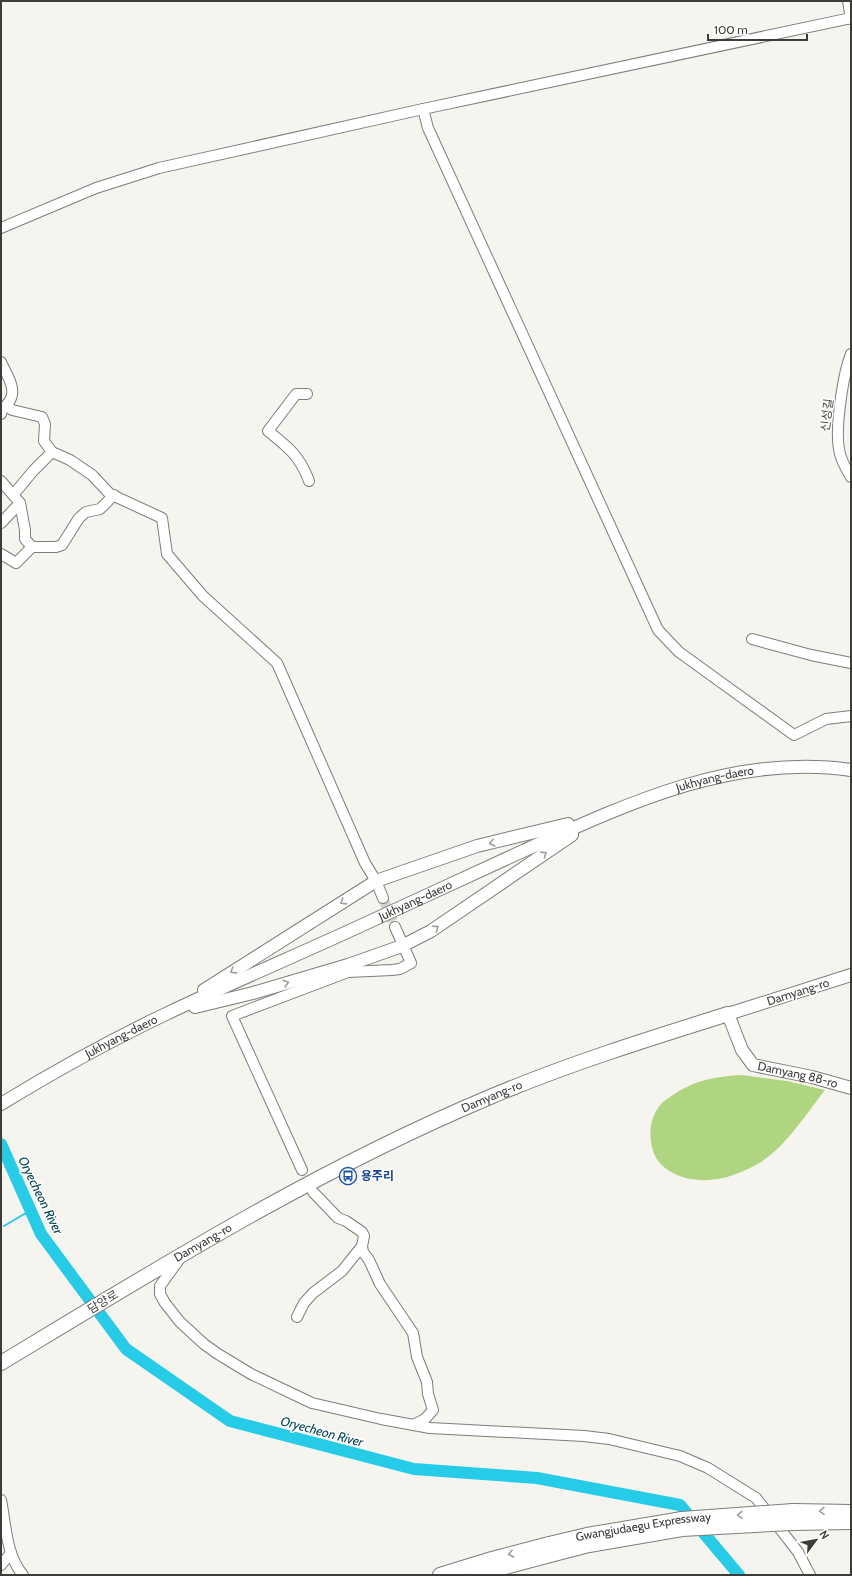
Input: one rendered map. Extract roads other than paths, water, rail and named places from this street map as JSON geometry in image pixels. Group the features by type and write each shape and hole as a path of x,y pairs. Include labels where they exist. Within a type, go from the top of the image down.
{"highway":[{"name":"Damyang-ro","path":"155,1271 272,1203 330,1172 490,1096 607,1052 728,1014"},
{"name":"담양로","path":"1,1363 155,1271"},
{"name":"Gwangjudaegu Expressway","path":"440,1575 492,1559 551,1549 589,1545 682,1529 851,1512"},
{"name":"Gwangjudaegu Expressway","path":"792,1517 851,1522"},
{"name":"Gwangjudaegu Expressway","path":"475,1575 551,1549"}],"main road":[{"name":"Jukhyang-daero","path":"1,1104 88,1054 167,1013 635,801 703,779 741,772 806,767 851,770"},
{"path":"167,1013 376,881 477,846 598,817"},
{"path":"167,1013 253,993 348,965 402,946 431,932 598,817"},
{"name":"Damyang-ro","path":"728,1014 851,975"},
{"name":"Damyang 88-ro","path":"728,1014 742,1050 753,1065 812,1077 851,1088"}],"street":[{"path":"1,228 96,188 159,168 423,109 851,18 848,1"},
{"path":"423,109 428,128 658,630 679,652 794,735 826,719 851,716"},
{"name":"신성길","path":"851,354 847,365 837,436 842,460 851,477"},
{"path":"1,362 12,387 12,397 1,414"},
{"path":"307,394 296,394 268,431 292,450 306,472 309,481"},
{"path":"7,405 12,410 42,417 45,424 44,441 52,452 70,460 92,475 110,494 162,518 167,554 203,596 277,663 365,863 376,881 383,898"},
{"path":"1,523 33,471 52,452"},
{"path":"1,481 17,498 25,530 25,539 32,547"},
{"path":"1,554 16,563 32,547 56,547 62,545 79,518 86,512 100,509 114,495"},
{"path":"752,639 811,655 851,663"},
{"path":"302,1170 232,1016 348,972 400,969 411,963 402,946 395,927"},
{"path":"313,1192 338,1218 346,1221 362,1232 364,1236 362,1246 363,1252 369,1260 380,1284 413,1333 417,1357 427,1382 428,1394 433,1410 425,1419 413,1425"},
{"path":"297,1317 304,1303 312,1293 342,1272 362,1246"},
{"path":"184,1254 160,1286 160,1294 165,1303 180,1322 204,1344 251,1374 312,1403 381,1419 437,1429 584,1436 609,1439 650,1448 693,1461 721,1475 760,1502 780,1531 798,1552 810,1575"},
{"path":"1,1500 11,1553 14,1563 23,1575"},
{"path":"1,1565 11,1553"}],"waterway":[{"name":"Oryecheon River","path":"1,1144 41,1234 126,1349 230,1421 414,1469 537,1478 680,1505 739,1575"},
{"path":"4,1226 31,1210"}],"tunnel":[{"path":"383,898 395,927"}],"place":[{"name":"용주리","path":"348,1176"}]}
